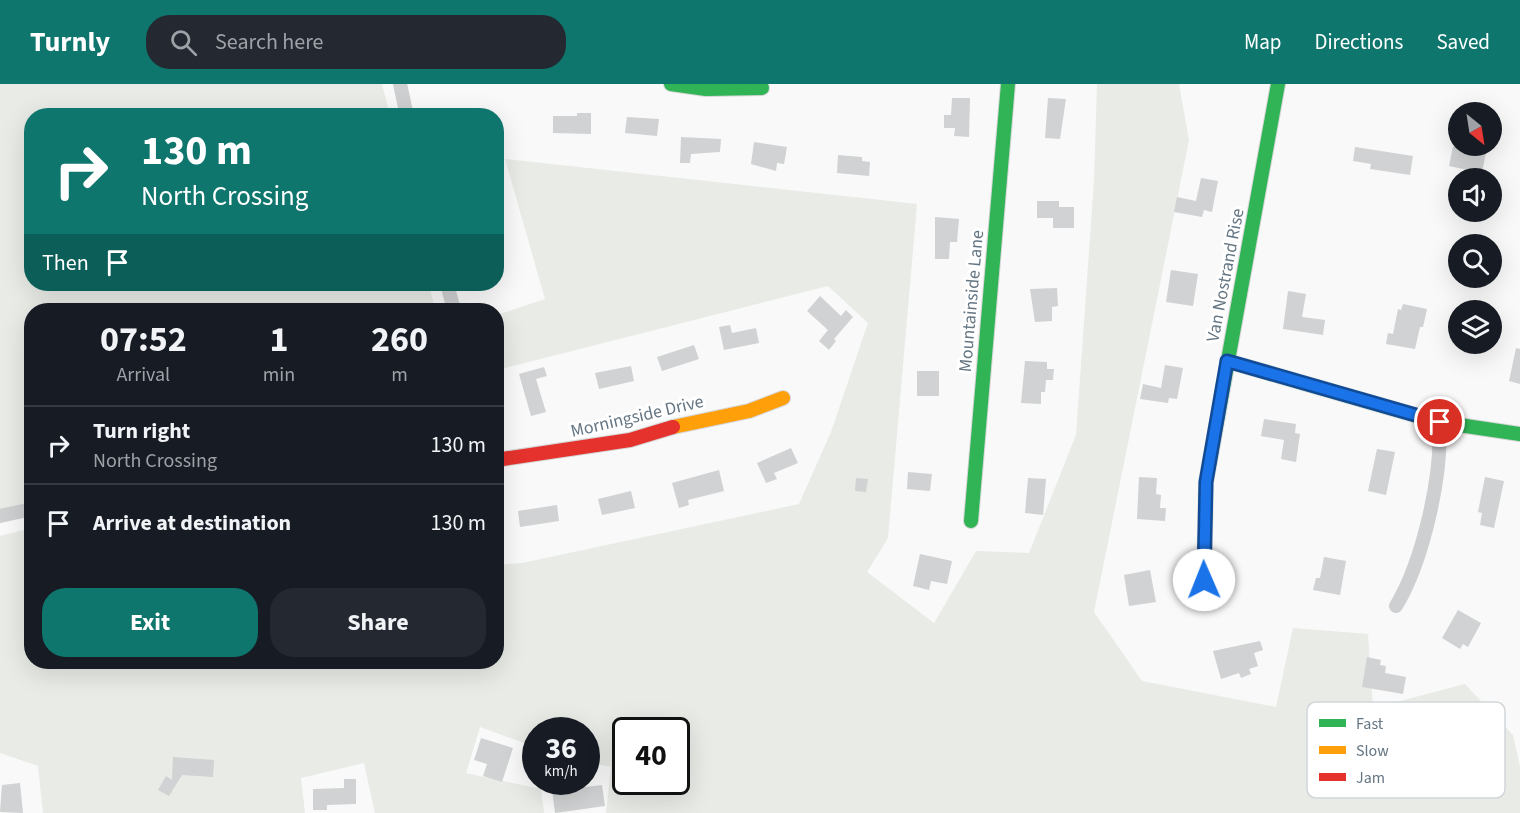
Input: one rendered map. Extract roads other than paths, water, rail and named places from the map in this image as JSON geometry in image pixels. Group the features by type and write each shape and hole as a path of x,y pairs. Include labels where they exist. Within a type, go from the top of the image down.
{"street":[{"path":"400,84 405,108"},
{"path":"671,84 706,89 762,88"},
{"name":"Mountainside Lane","path":"970,521 1008,84"},
{"name":"Van Nostrand Rise","path":"1204,580 1206,482 1278,84"},
{"path":"1227,361 1440,422 1520,434"},
{"name":"Morningside Drive","path":"504,459 630,440 691,422 749,411 783,399"},
{"path":"1396,606 1408,586 1429,516 1441,439 1440,422"},
{"path":"0,516 24,511"}]}
